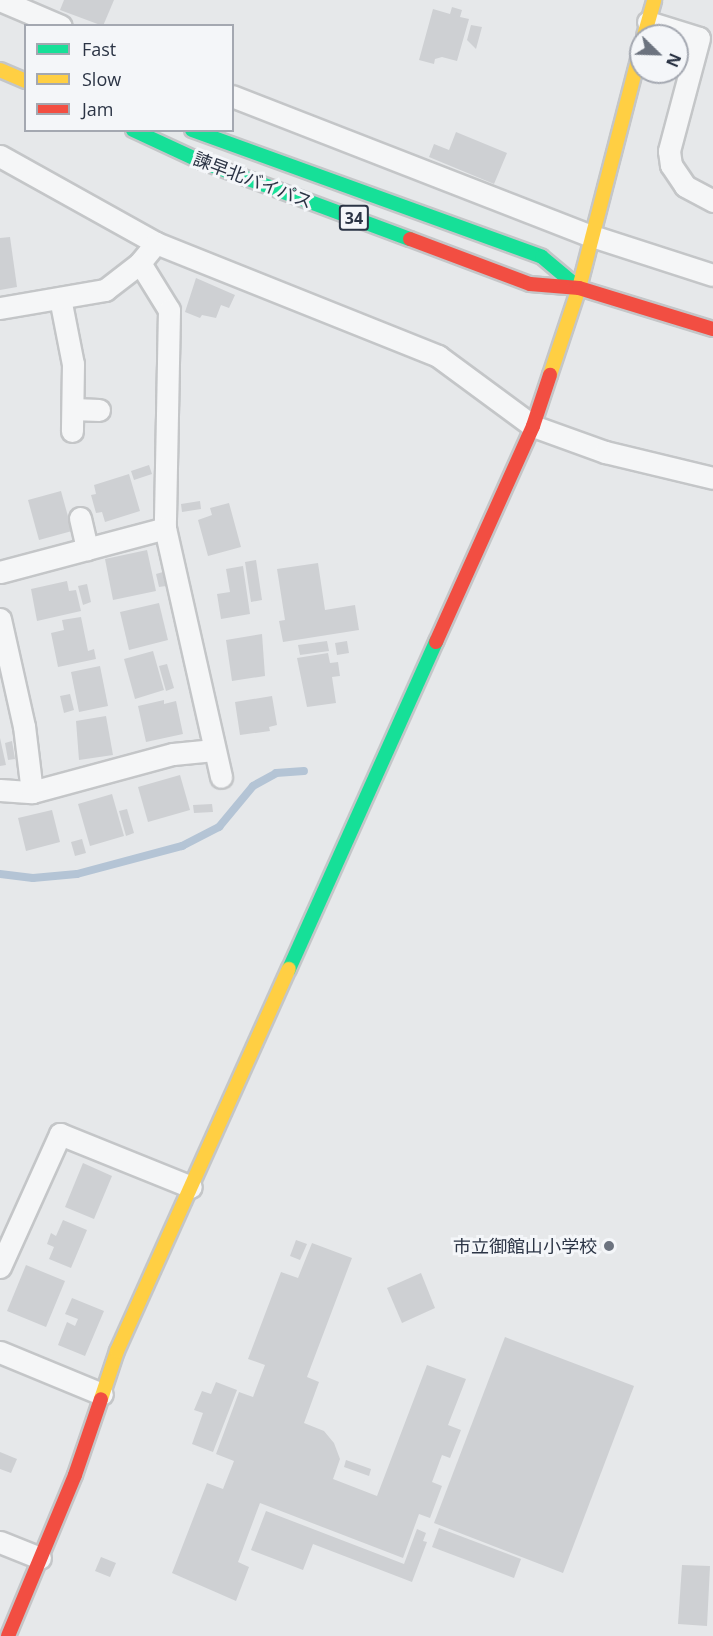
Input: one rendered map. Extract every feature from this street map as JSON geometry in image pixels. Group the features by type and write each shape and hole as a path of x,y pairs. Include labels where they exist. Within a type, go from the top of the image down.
{"main road":[{"path":"647,24 654,0"},
{"path":"0,70 24,80"},
{"path":"8,1636 40,1558 117,1351 533,426 579,288 632,84"},
{"name":"諫早北バイパス","path":"137,132 200,161 530,284 579,288 713,329"},
{"name":"諫早北バイパス","path":"198,132 542,256 579,288"}],"street":[{"path":"0,0 56,24"},
{"path":"689,36 699,38 689,76"},
{"path":"687,84 669,151 671,165 685,186 713,201"},
{"path":"234,97 592,236 713,275"},
{"path":"0,156 156,243 438,356 533,426 604,452 713,478"},
{"path":"0,308 105,290 140,263 156,243"},
{"path":"140,263 169,310 165,528 221,777"},
{"path":"60,298 73,364 72,431"},
{"path":"73,409 99,410"},
{"path":"80,518 87,549"},
{"path":"0,572 165,528"},
{"path":"0,619 24,726 32,792"},
{"path":"0,790 32,792 173,754 214,750"},
{"path":"0,1267 60,1134 191,1186"},
{"path":"0,1352 102,1394"},
{"path":"0,1542 40,1558"}],"building":[{"path":"64,0 114,0 104,24 98,24 60,10"},
{"path":"452,7 462,10 460,17 469,19 457,61 442,57 435,59 434,64 419,60 433,9 450,14"},
{"path":"471,25 482,27 476,49 467,40"},
{"path":"456,132 507,153 494,184 429,157 434,144 449,150"},
{"path":"10,237 17,287 0,290 0,238"},
{"path":"196,278 235,295 229,308 221,305 216,318 202,315 200,318 185,312"},
{"path":"149,465 152,474 134,480 131,471"},
{"path":"129,474 140,511 105,522 102,512 96,513 91,495 96,494 94,485"},
{"path":"61,491 72,531 39,540 28,500"},
{"path":"200,501 201,509 182,512 181,504"},
{"path":"229,503 241,547 208,556 198,520 212,515 210,508"},
{"path":"147,550 156,591 113,600 105,559"},
{"path":"256,560 262,600 251,602 245,562"},
{"path":"318,563 325,610 355,605 359,630 283,642 279,621 285,620 277,569"},
{"path":"243,566 250,614 221,619 217,594 230,592 226,569"},
{"path":"163,572 166,586 159,587 156,574"},
{"path":"67,581 69,591 76,590 81,611 37,621 31,589"},
{"path":"87,584 91,602 83,605 78,586"},
{"path":"159,603 168,640 129,650 120,612"},
{"path":"81,617 88,651 94,649 96,659 58,667 51,633 64,630 62,620"},
{"path":"262,634 265,676 232,681 226,640"},
{"path":"327,641 329,651 300,655 298,645"},
{"path":"347,641 349,653 337,655 335,643"},
{"path":"153,651 164,690 135,699 124,659"},
{"path":"328,653 330,663 338,662 340,676 332,677 336,703 307,707 297,658"},
{"path":"167,664 174,688 166,691 159,666"},
{"path":"100,666 108,706 79,712 71,672"},
{"path":"70,694 74,710 64,713 60,696"},
{"path":"272,696 277,725 269,727 270,731 240,735 235,702"},
{"path":"164,700 164,704 176,701 183,734 146,742 138,706"},
{"path":"106,716 113,755 79,760 76,721"},
{"path":"0,738 6,765 0,766"},
{"path":"12,741 15,759 8,760 5,743"},
{"path":"180,775 190,810 148,822 138,787"},
{"path":"112,794 124,836 90,846 78,804"},
{"path":"212,804 213,812 194,813 193,805"},
{"path":"127,809 134,833 126,836 119,811"},
{"path":"52,810 60,842 26,851 18,818"},
{"path":"82,839 86,853 75,856 71,842"},
{"path":"83,1163 112,1176 94,1219 65,1207"},
{"path":"63,1220 87,1230 71,1268 49,1259 54,1247 47,1244 51,1233 56,1236"},
{"path":"296,1240 307,1244 300,1260 290,1256"},
{"path":"312,1243 352,1258 307,1377 319,1382 304,1423 324,1431 334,1443 340,1459 333,1479 377,1496 427,1365 466,1379 448,1425 461,1430 450,1458 442,1455 432,1482 442,1486 430,1518 419,1514 403,1558 260,1503 238,1562 249,1567 236,1601 172,1573 207,1483 223,1489 234,1461 216,1454 239,1392 253,1397 265,1365 248,1359 281,1272 298,1278"},
{"path":"26,1265 65,1281 46,1327 7,1311"},
{"path":"421,1273 435,1308 402,1323 387,1288"},
{"path":"72,1298 104,1311 85,1356 58,1345 67,1322 75,1326 78,1319 65,1314"},
{"path":"505,1337 634,1386 563,1573 434,1523"},
{"path":"216,1382 237,1390 213,1452 192,1444 203,1413 194,1410 202,1391 211,1394"},
{"path":"0,1452 17,1459 11,1473 0,1469"},
{"path":"346,1460 371,1469 369,1476 344,1467"},
{"path":"266,1511 404,1564 417,1529 426,1533 423,1541 427,1542 412,1582 313,1544 303,1570 251,1550"},
{"path":"439,1528 521,1559 514,1578 432,1547"},
{"path":"101,1557 116,1563 110,1577 95,1571"},
{"path":"682,1565 710,1566 707,1626 678,1624"}],"waterway":[{"path":"0,874 33,878 77,874 182,846 219,827 253,786 276,773 304,771"}],"traffic: fast":[{"path":"137,132 200,161 410,239"},
{"path":"198,132 542,257 579,288"},
{"path":"289,969 436,642"}],"traffic: slow":[{"path":"647,24 654,0"},
{"path":"0,70 24,80"},
{"path":"550,375 579,288 632,84"},
{"path":"101,1399 117,1351 289,969"}],"traffic: jam":[{"path":"410,239 530,284 579,288 713,329"},
{"path":"436,642 533,426 550,375"},
{"path":"8,1636 75,1475 101,1399"}],"place":[{"name":"市立御館山小学校","path":"609,1246"}]}
